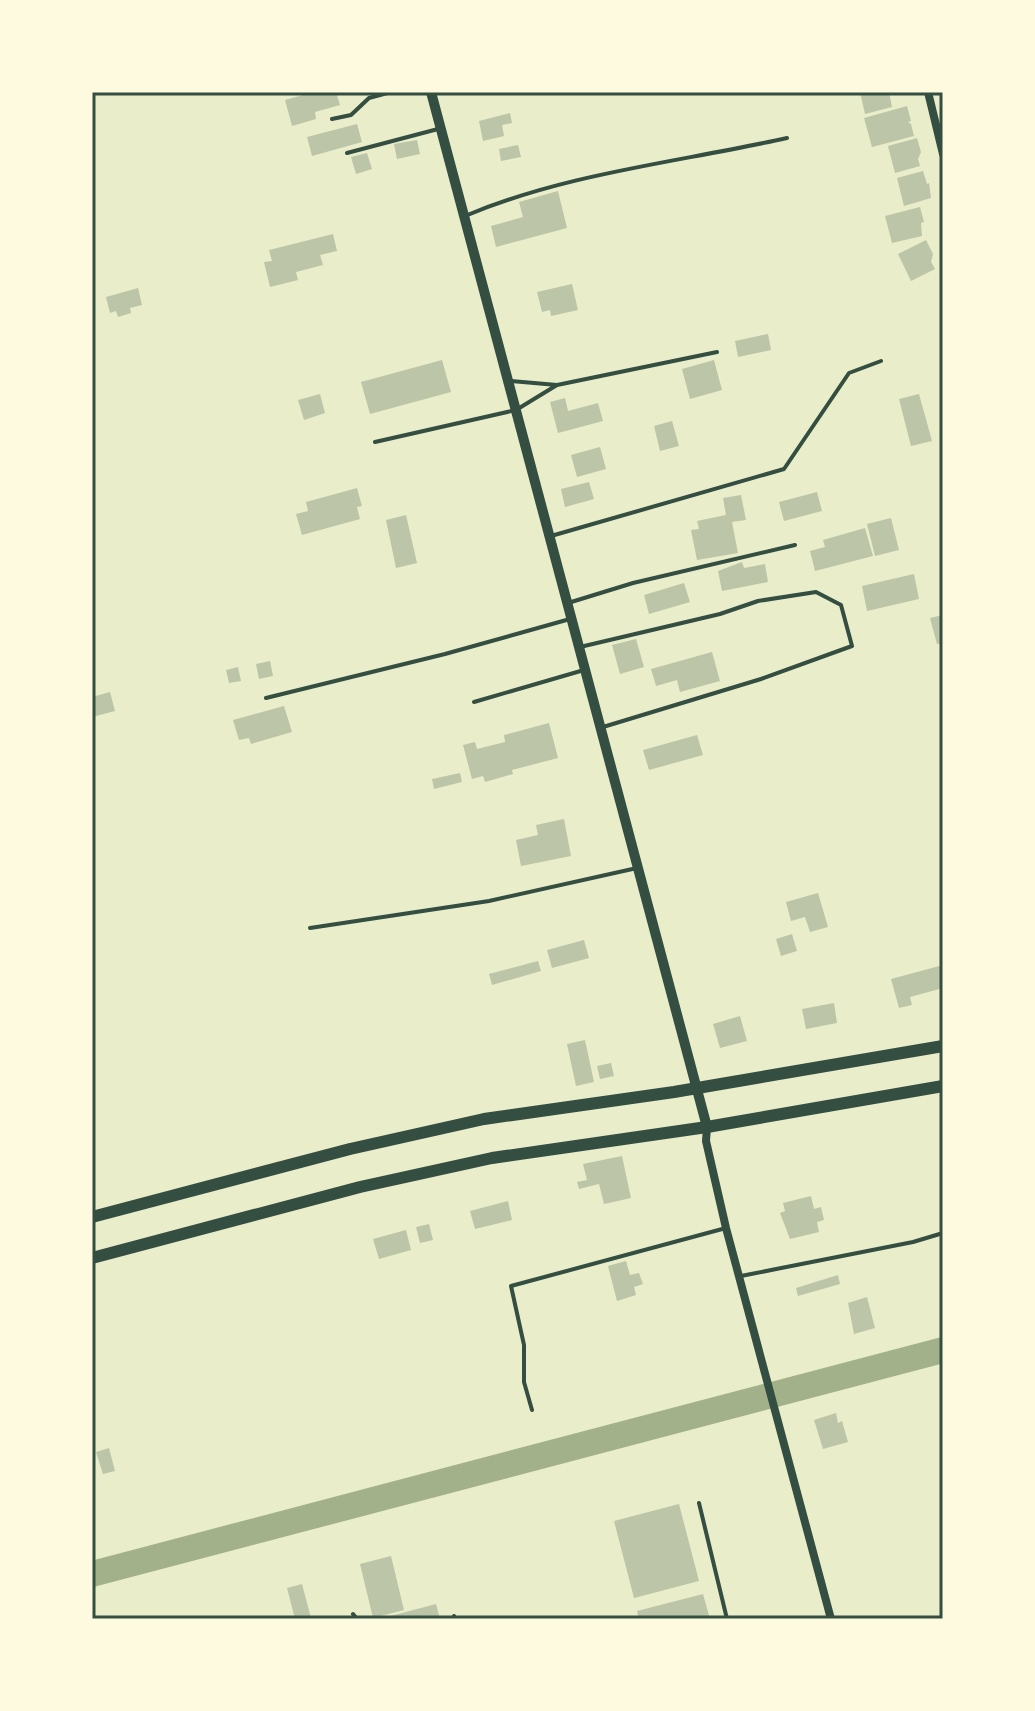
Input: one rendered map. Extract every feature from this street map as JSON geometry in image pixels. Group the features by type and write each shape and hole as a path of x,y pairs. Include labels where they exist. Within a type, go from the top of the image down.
{"main road":[{"path":"92,1217 350,1149 484,1119 697,1089 943,1046"},
{"path":"92,1258 360,1187 492,1158 707,1127 943,1086"}],"street":[{"path":"431,92 707,1127 706,1141 726,1228 831,1619"},
{"path":"928,92 943,154"}],"lane":[{"path":"332,119 351,115 369,98 391,92"},
{"path":"347,153 440,129"},
{"path":"463,217 500,203 590,178 670,159 706,156 787,138"},
{"path":"375,442 516,410 557,385 717,352"},
{"path":"549,536 784,469 849,373 881,361"},
{"path":"509,381 557,385"},
{"path":"566,604 633,583 795,545"},
{"path":"578,648 720,614 758,601 816,592 841,605 852,646 761,679 599,728"},
{"path":"266,698 445,654 570,619"},
{"path":"474,702 584,670"},
{"path":"310,928 489,901 639,868"},
{"path":"532,1410 524,1382 524,1345 511,1286 726,1228"},
{"path":"739,1277 913,1242 943,1233"},
{"path":"699,1503 727,1619"}],"building":[{"path":"314,92 336,92 340,105 315,112 316,119 292,126 285,100"},
{"path":"860,92 889,92 892,107 865,114"},
{"path":"907,106 911,121 908,122 914,136 872,147 864,118"},
{"path":"510,113 512,123 502,125 504,136 483,141 479,121"},
{"path":"357,124 362,142 312,156 307,137"},
{"path":"917,138 921,152 918,159 920,166 895,173 888,146"},
{"path":"417,140 420,154 397,159 394,144"},
{"path":"518,145 521,157 501,161 499,149"},
{"path":"367,153 372,169 356,174 351,157"},
{"path":"923,171 931,198 904,206 897,178"},
{"path":"558,191 567,228 496,247 491,226 523,217 519,202"},
{"path":"920,207 924,222 921,223 922,236 892,243 885,216"},
{"path":"333,234 337,251 320,255 323,265 296,272 298,280 270,287 264,262 272,261 269,250"},
{"path":"926,240 933,254 931,262 935,269 911,281 898,254"},
{"path":"572,284 578,310 551,316 550,310 542,312 537,292"},
{"path":"138,288 142,305 130,308 131,313 118,317 116,311 110,313 106,297"},
{"path":"768,334 771,350 738,357 735,341"},
{"path":"442,360 451,392 370,414 361,382"},
{"path":"714,360 722,390 690,399 682,369"},
{"path":"320,394 325,413 304,420 298,400"},
{"path":"919,394 932,441 911,446 899,399"},
{"path":"565,398 568,411 598,403 603,421 558,433 550,402"},
{"path":"672,421 679,446 660,451 654,426"},
{"path":"600,447 606,469 577,477 571,455"},
{"path":"589,482 594,499 565,507 561,489"},
{"path":"357,488 362,506 357,507 360,519 302,535 296,514 308,511 306,502"},
{"path":"817,492 822,511 784,521 779,502"},
{"path":"741,495 746,520 732,522 738,553 697,560 691,530 699,529 697,521 726,515 723,498"},
{"path":"406,515 417,563 396,568 386,520"},
{"path":"891,518 899,550 875,556 867,524"},
{"path":"865,528 873,556 815,571 810,551 825,547 823,540"},
{"path":"742,562 744,568 765,564 768,582 722,591 718,571"},
{"path":"914,574 919,599 867,611 862,586"},
{"path":"684,583 690,602 649,614 644,595"},
{"path":"943,615 943,643 937,644 930,618"},
{"path":"636,639 644,667 620,674 612,645"},
{"path":"712,652 720,681 680,692 677,680 656,686 651,669"},
{"path":"270,661 273,676 259,679 256,664"},
{"path":"238,667 241,681 229,683 226,670"},
{"path":"110,692 115,711 92,717 92,697"},
{"path":"284,706 292,732 251,744 249,738 239,740 233,720"},
{"path":"549,723 558,758 512,770 513,774 485,782 483,776 472,779 463,745 475,742 477,749 505,742 504,735"},
{"path":"697,735 703,755 649,770 643,750"},
{"path":"460,773 462,782 434,789 432,779"},
{"path":"564,819 571,856 521,866 516,840 538,835 536,825"},
{"path":"818,893 828,927 810,932 805,917 791,921 786,902"},
{"path":"792,934 797,951 781,956 776,939"},
{"path":"584,940 589,958 552,968 547,950"},
{"path":"538,961 541,971 492,985 489,974"},
{"path":"943,965 943,988 910,997 912,1005 899,1008 891,979"},
{"path":"834,1003 837,1023 806,1029 802,1009"},
{"path":"740,1016 747,1041 720,1048 713,1024"},
{"path":"585,1040 594,1082 576,1086 567,1044"},
{"path":"611,1063 614,1076 600,1079 597,1066"},
{"path":"622,1156 631,1198 604,1204 599,1184 579,1189 577,1182 587,1180 583,1164"},
{"path":"811,1196 814,1209 821,1207 824,1220 817,1222 819,1232 790,1239 780,1213 785,1211 783,1203"},
{"path":"508,1201 512,1220 475,1229 470,1211"},
{"path":"429,1224 433,1240 420,1243 416,1227"},
{"path":"406,1230 411,1250 379,1259 373,1239"},
{"path":"626,1261 630,1275 639,1273 643,1284 634,1287 636,1295 617,1301 608,1266"},
{"path":"838,1275 840,1284 798,1296 796,1288"},
{"path":"867,1297 875,1328 854,1334 848,1303"},
{"path":"836,1413 838,1423 842,1421 848,1442 823,1449 814,1420"},
{"path":"109,1448 115,1471 103,1474 96,1452"},
{"path":"679,1504 699,1581 634,1598 614,1521"},
{"path":"391,1556 404,1610 373,1618 360,1564"},
{"path":"302,1584 311,1618 295,1619 287,1588"},
{"path":"703,1594 710,1619 639,1619 637,1611"},
{"path":"436,1604 440,1619 383,1619 383,1618"}],"waterway":[{"path":"92,1574 943,1350"}]}
